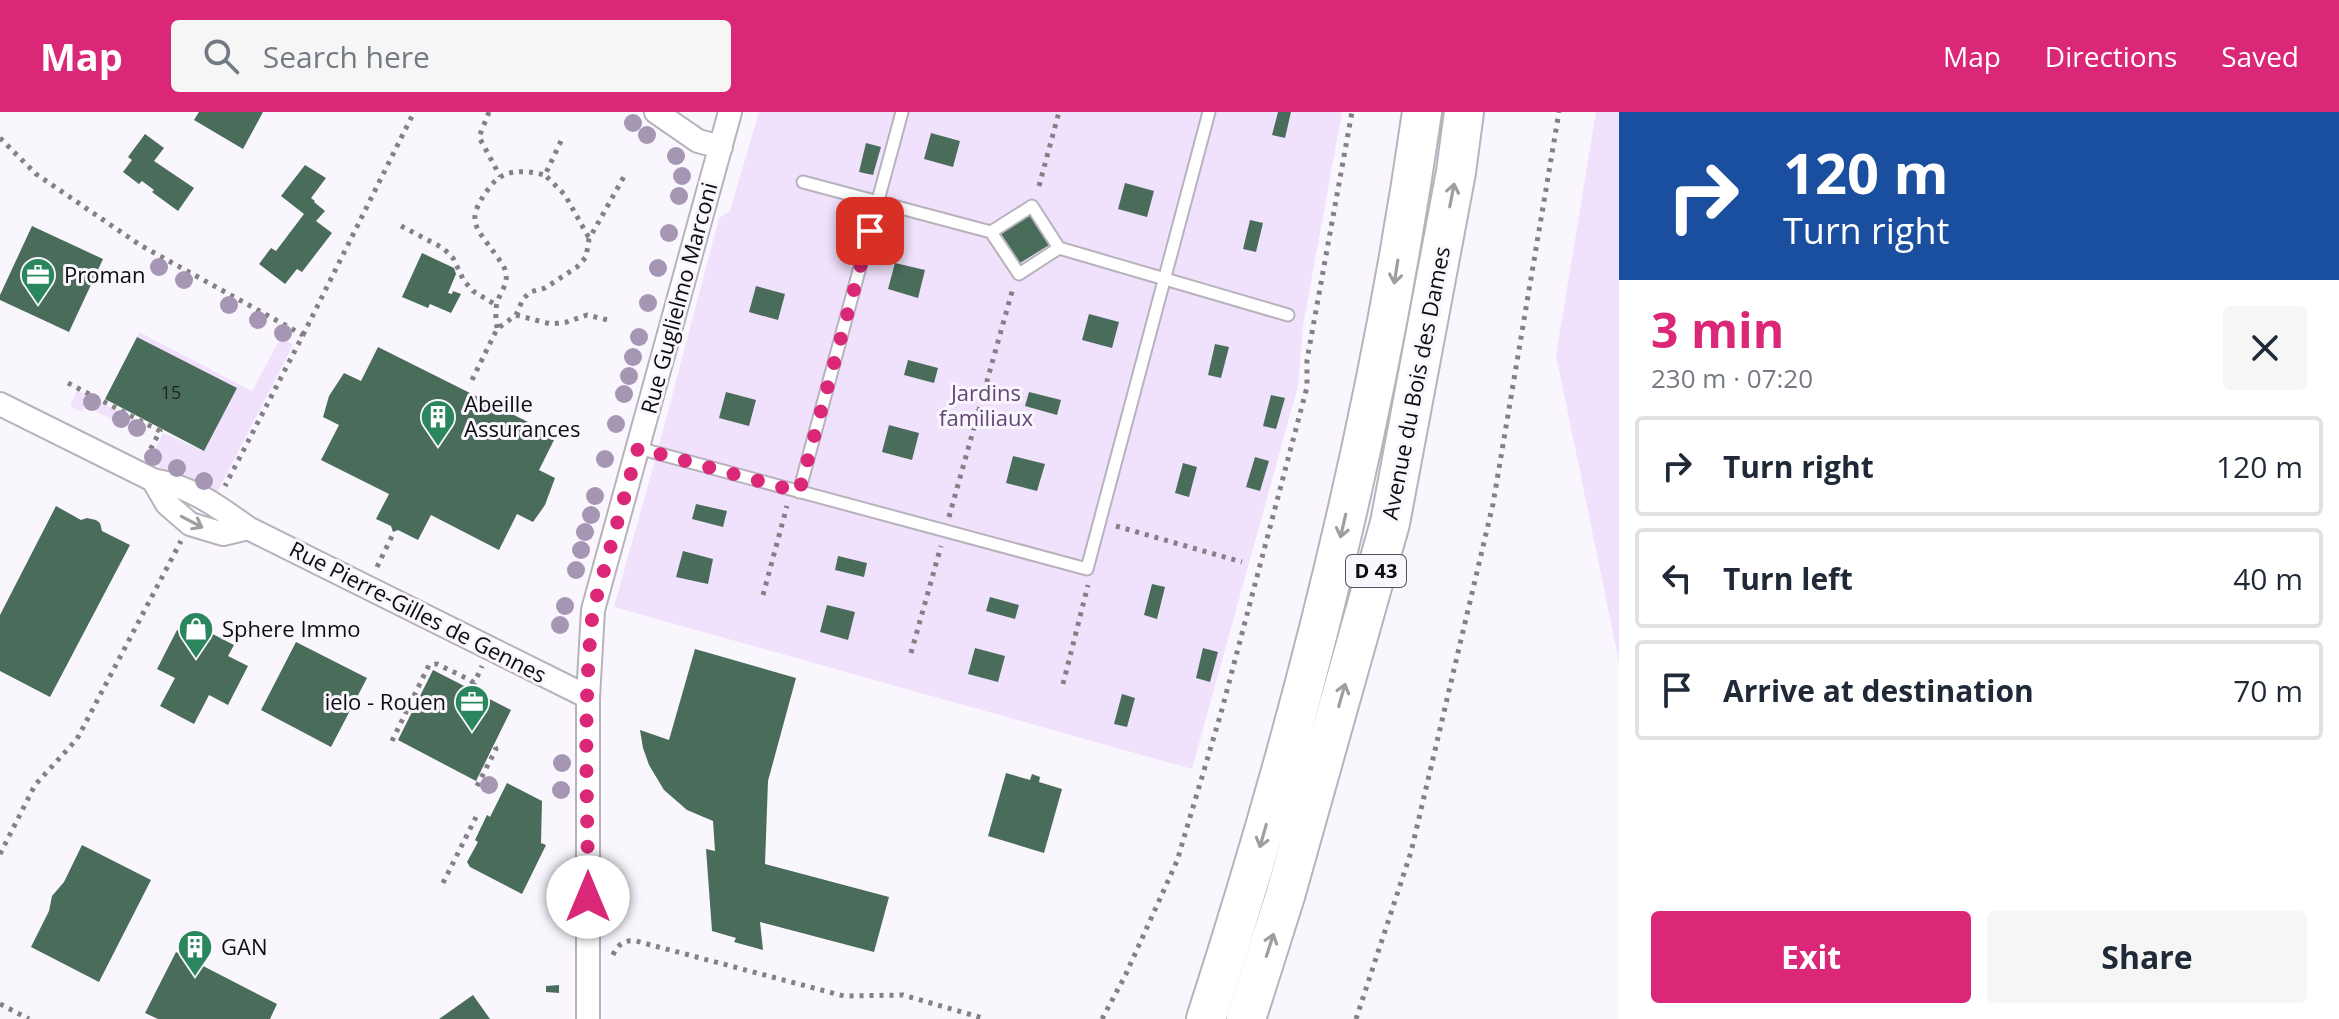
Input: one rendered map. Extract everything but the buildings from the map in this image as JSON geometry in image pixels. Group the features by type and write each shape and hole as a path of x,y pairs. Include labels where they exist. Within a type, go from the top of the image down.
{"highway":[{"name":"Avenue du Bois des Dames","path":"1206,1019 1285,761 1335,562 1367,425 1422,112"},
{"name":"Avenue du Bois des Dames","path":"1246,1019 1285,896 1390,523 1456,172 1464,112"}],"street":[{"path":"656,112 698,141 721,147"},
{"name":"Rue Guglielmo Marconi","path":"588,1019 588,697 593,610 730,112"},
{"name":"Rue Pierre-Gilles de Gennes","path":"0,404 146,476 167,504 190,524 223,534 248,528 588,697"}],"lane":[{"path":"795,491 902,112"},
{"path":"638,448 1087,569 1209,112"},
{"path":"803,182 991,232 1019,274 1059,248"},
{"path":"991,232 1032,206 1059,248 1288,315"}],"path":[{"path":"221,494 414,112"},
{"path":"489,112 479,137 500,176"},
{"path":"1039,186 1059,112"},
{"path":"1102,1019 1177,861 1221,713 1307,387 1307,360 1352,112"},
{"path":"1356,1019 1411,852 1493,504 1559,112"},
{"path":"0,138 36,174 140,245 303,335"},
{"path":"545,175 561,141"},
{"path":"497,329 496,305 507,273 475,223 475,209 500,176 519,171 545,175 565,195 589,239"},
{"path":"472,380 497,329 516,315 523,299 530,292 545,288 577,267 586,257 589,239 626,173"},
{"path":"401,226 443,248 453,258 464,281 473,291 496,305"},
{"path":"911,653 1013,286"},
{"path":"516,315 551,324 587,315 612,321"},
{"path":"68,383 161,430 146,476"},
{"path":"763,595 795,491"},
{"path":"1100,522 1242,562"},
{"path":"0,854 35,785 77,739 186,533"},
{"path":"367,586 393,534"},
{"path":"1063,684 1088,583 1087,569"},
{"path":"392,741 429,665 437,664 470,680 474,683 472,688 482,666"},
{"path":"477,786 496,749 494,745"},
{"path":"443,883 476,817"},
{"path":"612,963 617,947 629,940 636,941 844,996 903,995 986,1019"},
{"path":"0,1004 29,1019"}],"green space":[{"name":"Jardins familiaux","path":"759,112 1342,112 1303,326 1298,386 1192,769 614,607 719,218 730,211"},
{"path":"1596,112 1619,112 1619,662 1556,355"},
{"path":"139,332 252,391 281,337 293,345 215,497 150,462 163,433 204,451 236,388 137,337"},
{"path":"77,390 146,426 143,435 85,406 82,412 70,406"}],"place":[{"name":"Proman","path":"38,306"},
{"name":"Abeille Assurances","path":"438,448"},
{"name":"Sphere Immo","path":"196,660"},
{"name":"ielo - Rouen","path":"472,733"},
{"name":"GAN","path":"195,978"}],"route":[{"path":"588,897 590,634 593,610 638,448 799,492 870,231"}]}
